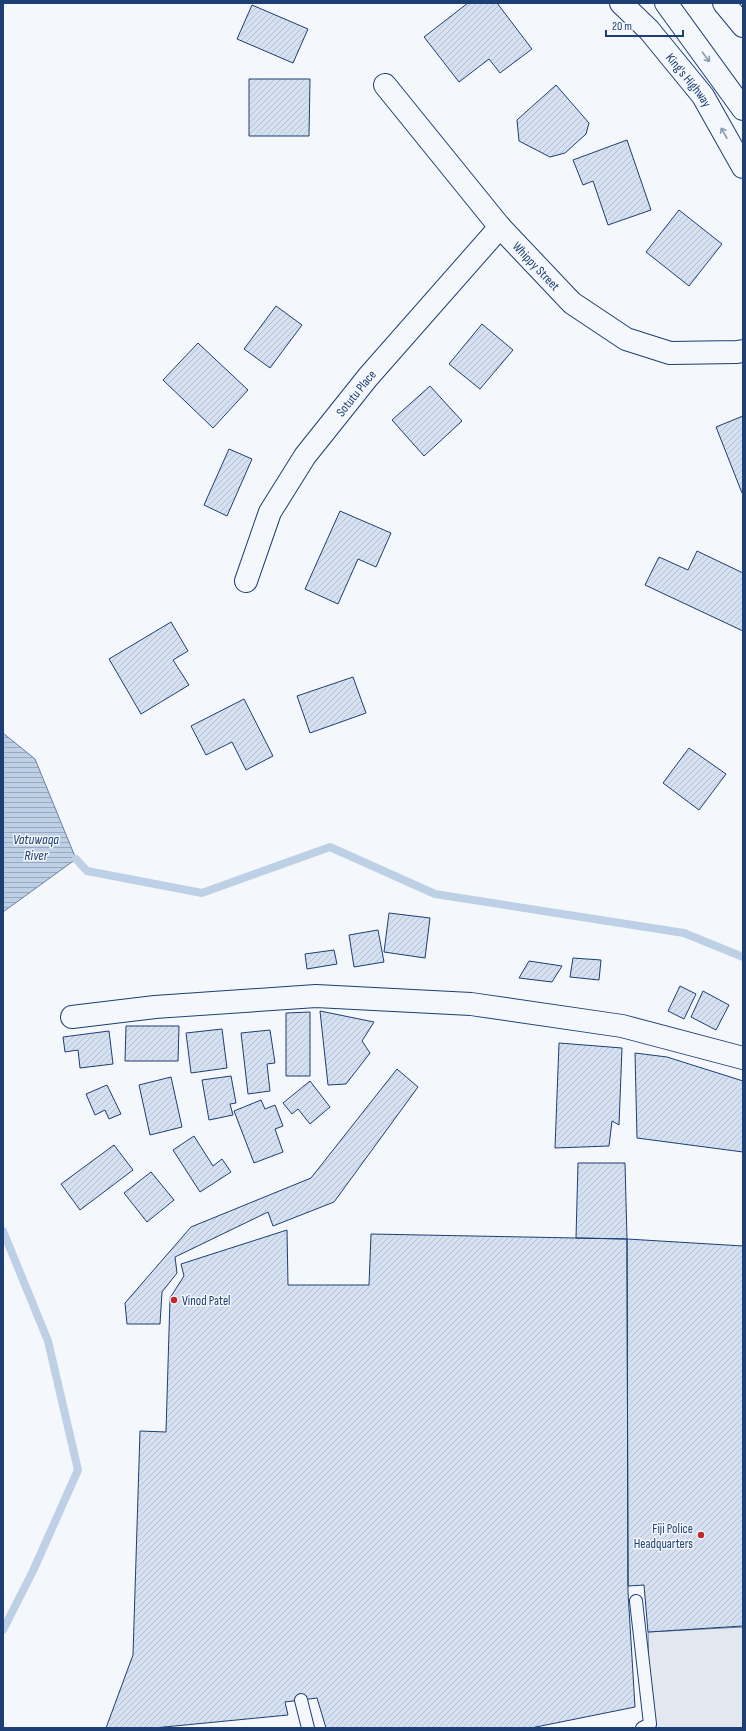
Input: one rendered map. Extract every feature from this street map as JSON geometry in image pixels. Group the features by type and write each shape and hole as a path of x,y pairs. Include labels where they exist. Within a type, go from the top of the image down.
{"main road":[{"name":"King's Highway","path":"620,3 649,30 703,96 743,167"},
{"path":"666,3 743,109"},
{"path":"724,3 743,26"},
{"name":"Whippy Street","path":"386,85 500,227 572,303 626,338 670,353 743,351"},
{"name":"Sotutu Place","path":"246,581 270,512 305,456 368,377 500,227"},
{"path":"72,1017 155,1007 316,996 471,1004 622,1026 743,1058"}],"lane":[{"path":"636,1601 650,1724 642,1728"},
{"path":"300,1700 308,1728"}],"shaded area":[{"path":"743,1627 743,1728 642,1728 650,1724 648,1632"}],"water":[{"name":"Vatuwaqa River","path":"3,733 35,759 76,859 3,912"}],"building":[{"path":"468,3 497,3 532,49 500,73 489,59 459,82 424,37"},
{"path":"252,5 308,29 293,63 237,39"},
{"path":"249,79 310,79 309,136 249,136"},
{"path":"556,85 589,123 586,134 565,153 550,157 519,141 517,120"},
{"path":"627,140 651,210 608,225 593,181 583,185 573,160"},
{"path":"679,210 722,244 689,286 646,252"},
{"path":"276,306 302,325 270,368 244,349"},
{"path":"482,324 513,350 480,389 449,364"},
{"path":"198,343 248,390 213,428 163,380"},
{"path":"430,386 462,421 424,456 392,420"},
{"path":"743,416 743,493 742,493 716,427"},
{"path":"229,449 252,459 227,516 204,505"},
{"path":"340,511 391,533 376,567 358,559 338,604 305,589"},
{"path":"697,551 743,573 743,631 645,585 659,557 688,570"},
{"path":"171,622 188,651 173,660 189,685 141,714 109,659"},
{"path":"353,677 366,713 310,733 297,696"},
{"path":"244,699 273,756 246,770 232,742 206,755 191,726"},
{"path":"689,748 726,774 699,810 663,783"},
{"path":"389,913 430,918 425,958 384,952"},
{"path":"378,930 384,962 354,967 349,935"},
{"path":"334,950 337,964 307,969 305,954"},
{"path":"573,958 601,960 599,980 570,977"},
{"path":"529,961 562,966 552,982 519,978"},
{"path":"680,986 696,994 684,1019 668,1011"},
{"path":"703,991 729,1005 716,1030 691,1017"},
{"path":"320,1011 374,1022 362,1041 370,1053 346,1084 328,1085"},
{"path":"310,1012 310,1076 286,1076 286,1013"},
{"path":"126,1026 179,1026 178,1061 125,1061"},
{"path":"222,1029 227,1068 191,1073 186,1033"},
{"path":"270,1030 275,1063 267,1064 270,1091 248,1094 241,1033"},
{"path":"109,1031 113,1064 80,1068 78,1050 65,1052 63,1037"},
{"path":"559,1043 622,1048 619,1125 612,1121 609,1146 555,1148"},
{"path":"635,1053 667,1057 743,1081 743,1152 637,1138"},
{"path":"397,1069 418,1087 334,1202 273,1226 268,1212 175,1257 177,1273 162,1292 160,1324 127,1324 125,1303 191,1227 311,1178"},
{"path":"231,1076 236,1103 230,1104 233,1115 209,1120 202,1080"},
{"path":"171,1077 182,1127 150,1135 139,1085"},
{"path":"310,1081 330,1107 310,1124 298,1109 292,1114 283,1103"},
{"path":"107,1085 121,1114 109,1119 105,1110 95,1115 86,1094"},
{"path":"261,1100 265,1109 275,1105 283,1126 275,1129 283,1152 254,1163 234,1111"},
{"path":"194,1136 213,1166 222,1159 231,1172 200,1192 173,1150"},
{"path":"114,1145 133,1170 80,1210 61,1184"},
{"path":"578,1163 625,1163 627,1239 576,1238"},
{"path":"151,1172 174,1200 147,1222 124,1193"},
{"path":"287,1230 288,1285 369,1285 371,1234 627,1239 628,1592 635,1707 531,1728 326,1728 317,1698 285,1702 288,1715 154,1728 106,1728 133,1655 140,1431 166,1432 170,1298 184,1276 181,1264"},
{"path":"627,1239 743,1246 743,1626 648,1632 644,1585 628,1586"}],"waterway":[{"path":"76,859 87,871 202,893 330,847 435,894 684,933 743,957"},
{"path":"3,1231 48,1341 78,1470 33,1571 3,1630"}],"place":[{"name":"Vinod Patel","path":"174,1300"},
{"name":"Fiji Police Headquarters","path":"701,1535"}]}
